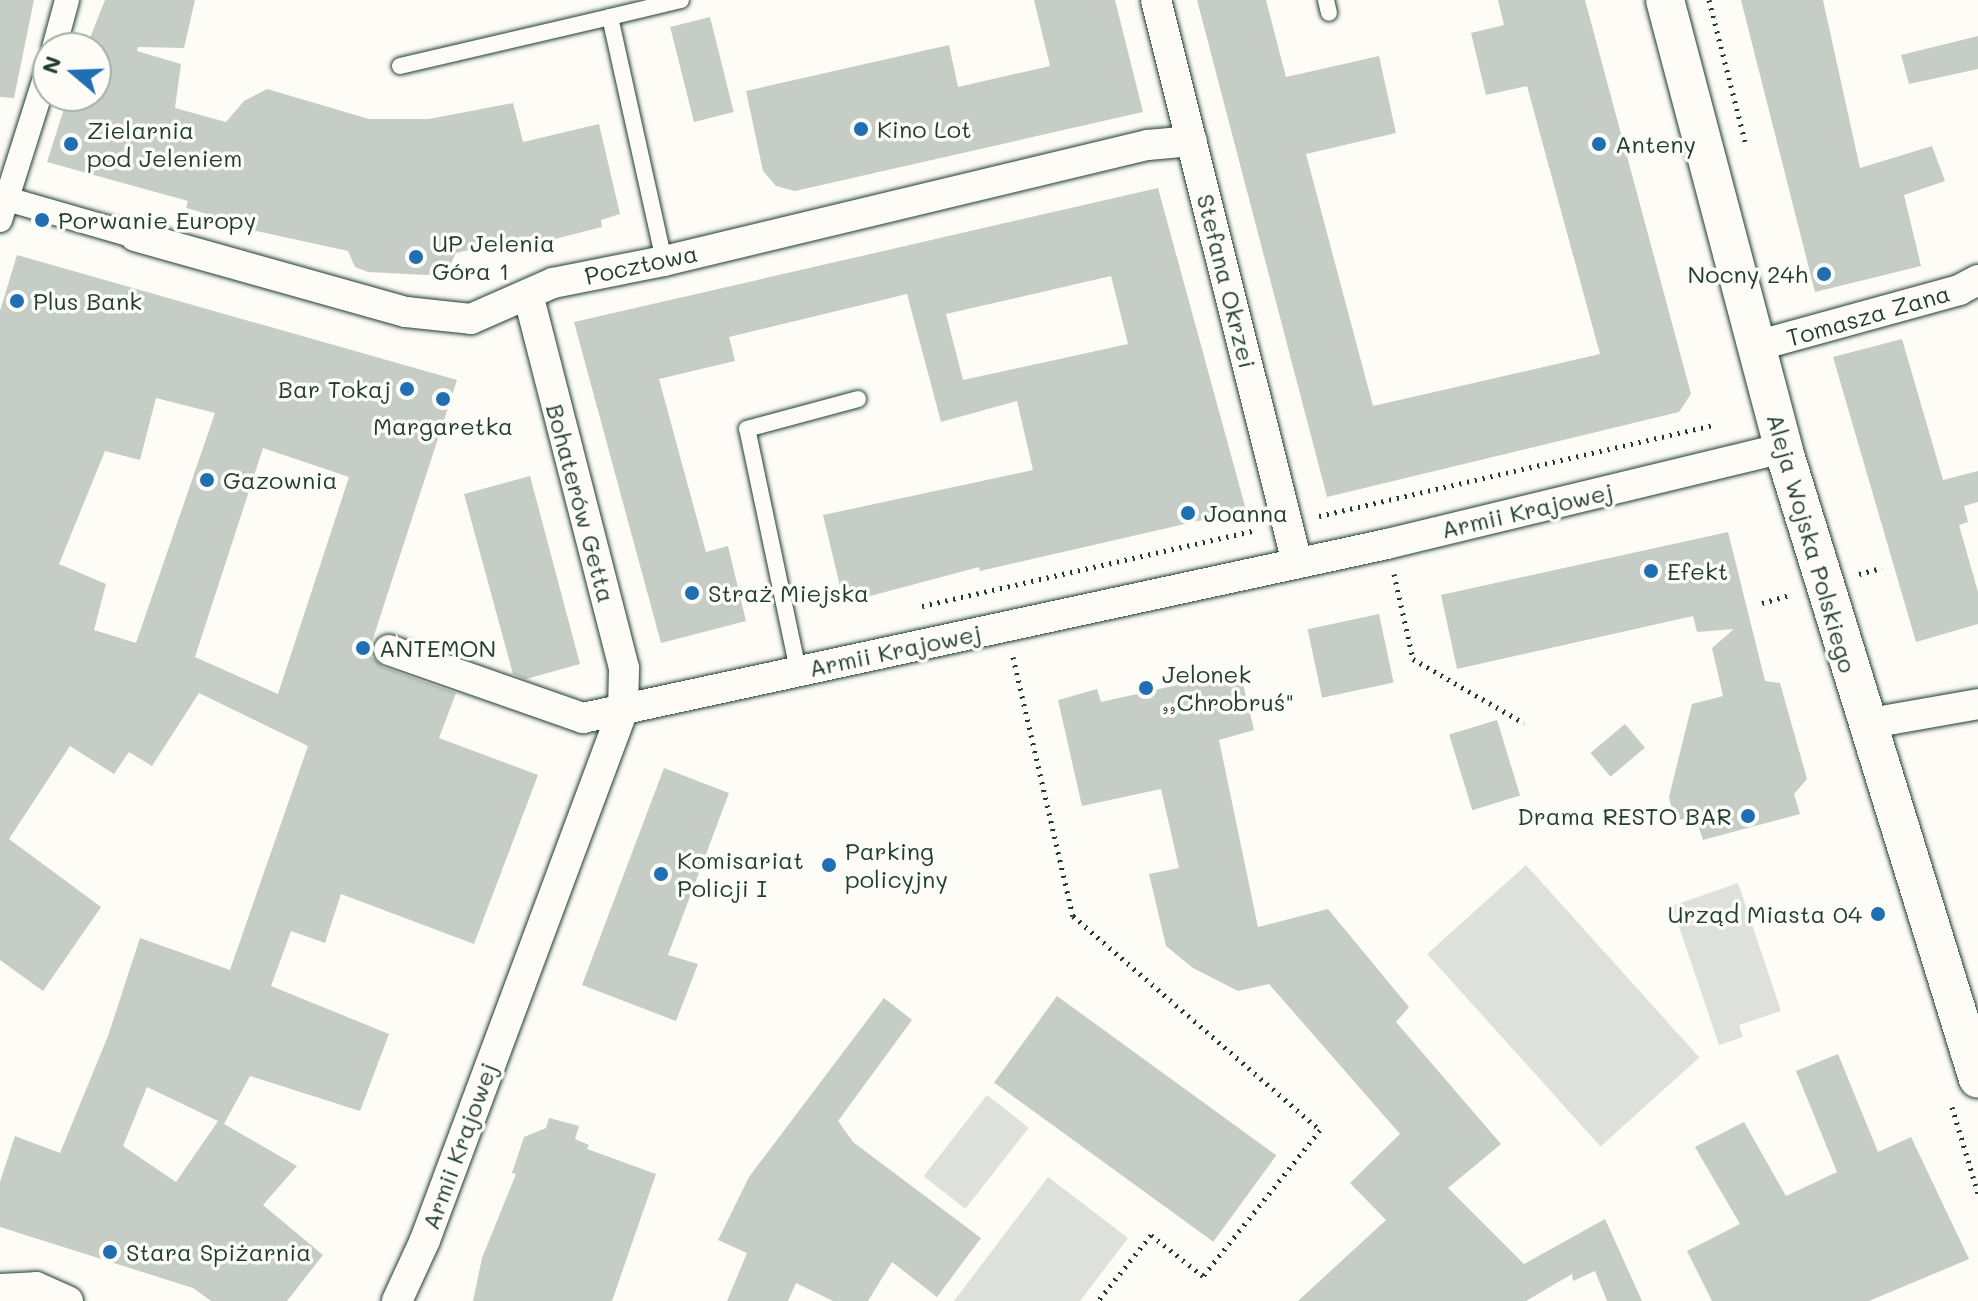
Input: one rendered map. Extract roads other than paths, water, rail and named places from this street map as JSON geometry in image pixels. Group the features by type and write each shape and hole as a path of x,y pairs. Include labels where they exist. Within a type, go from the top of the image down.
{"street":[{"name":"Stefana Okrzei","path":"1156,0 1297,563"},
{"name":"Aleja Wojska Polskiego","path":"1665,0 1783,448 1865,724 1978,1079"},
{"path":"59,32 67,6"},
{"path":"4,210 35,112"},
{"name":"Pocztowa","path":"4,210 135,236 406,312 471,319 529,297 553,283 664,261 1148,145 1192,141"},
{"name":"Tomasza Zana","path":"1756,346 1959,290 1978,280"},
{"name":"Bohaterów Getta","path":"529,297 624,668 623,710"},
{"name":"Armii Krajowej","path":"397,1301 425,1240 623,710 1387,544 1783,448"},
{"path":"389,650 583,718 623,710"},
{"path":"1865,724 1978,704"},
{"path":"0,1289 36,1287 68,1301"}],"lane":[{"path":"400,66 681,0"},
{"path":"610,17 664,261"},
{"path":"798,670 747,429 858,399"}],"place":[{"name":"Kino Lot","path":"861,129"},
{"name":"Zielarnia pod Jeleniem","path":"71,144"},
{"name":"Anteny","path":"1599,144"},
{"name":"Porwanie Europy","path":"42,220"},
{"name":"UP Jelenia Góra 1","path":"416,257"},
{"name":"Nocny 24h","path":"1824,274"},
{"name":"Plus Bank","path":"17,301"},
{"name":"Bar Tokaj","path":"407,389"},
{"name":"Margaretka","path":"443,399"},
{"name":"Gazownia","path":"207,480"},
{"name":"Joanna","path":"1188,513"},
{"name":"Efekt","path":"1651,571"},
{"name":"Straż Miejska","path":"692,593"},
{"name":"ANTEMON","path":"363,648"},
{"name":"Jelonek ,,Chrobruś\"","path":"1146,688"},
{"name":"Drama RESTO BAR","path":"1748,816"},
{"name":"Parking policyjny","path":"829,865"},
{"name":"Komisariat Policji I","path":"661,874"},
{"name":"Urząd Miasta 04","path":"1878,914"},
{"name":"Stara Spiżarnia","path":"110,1252"}]}
